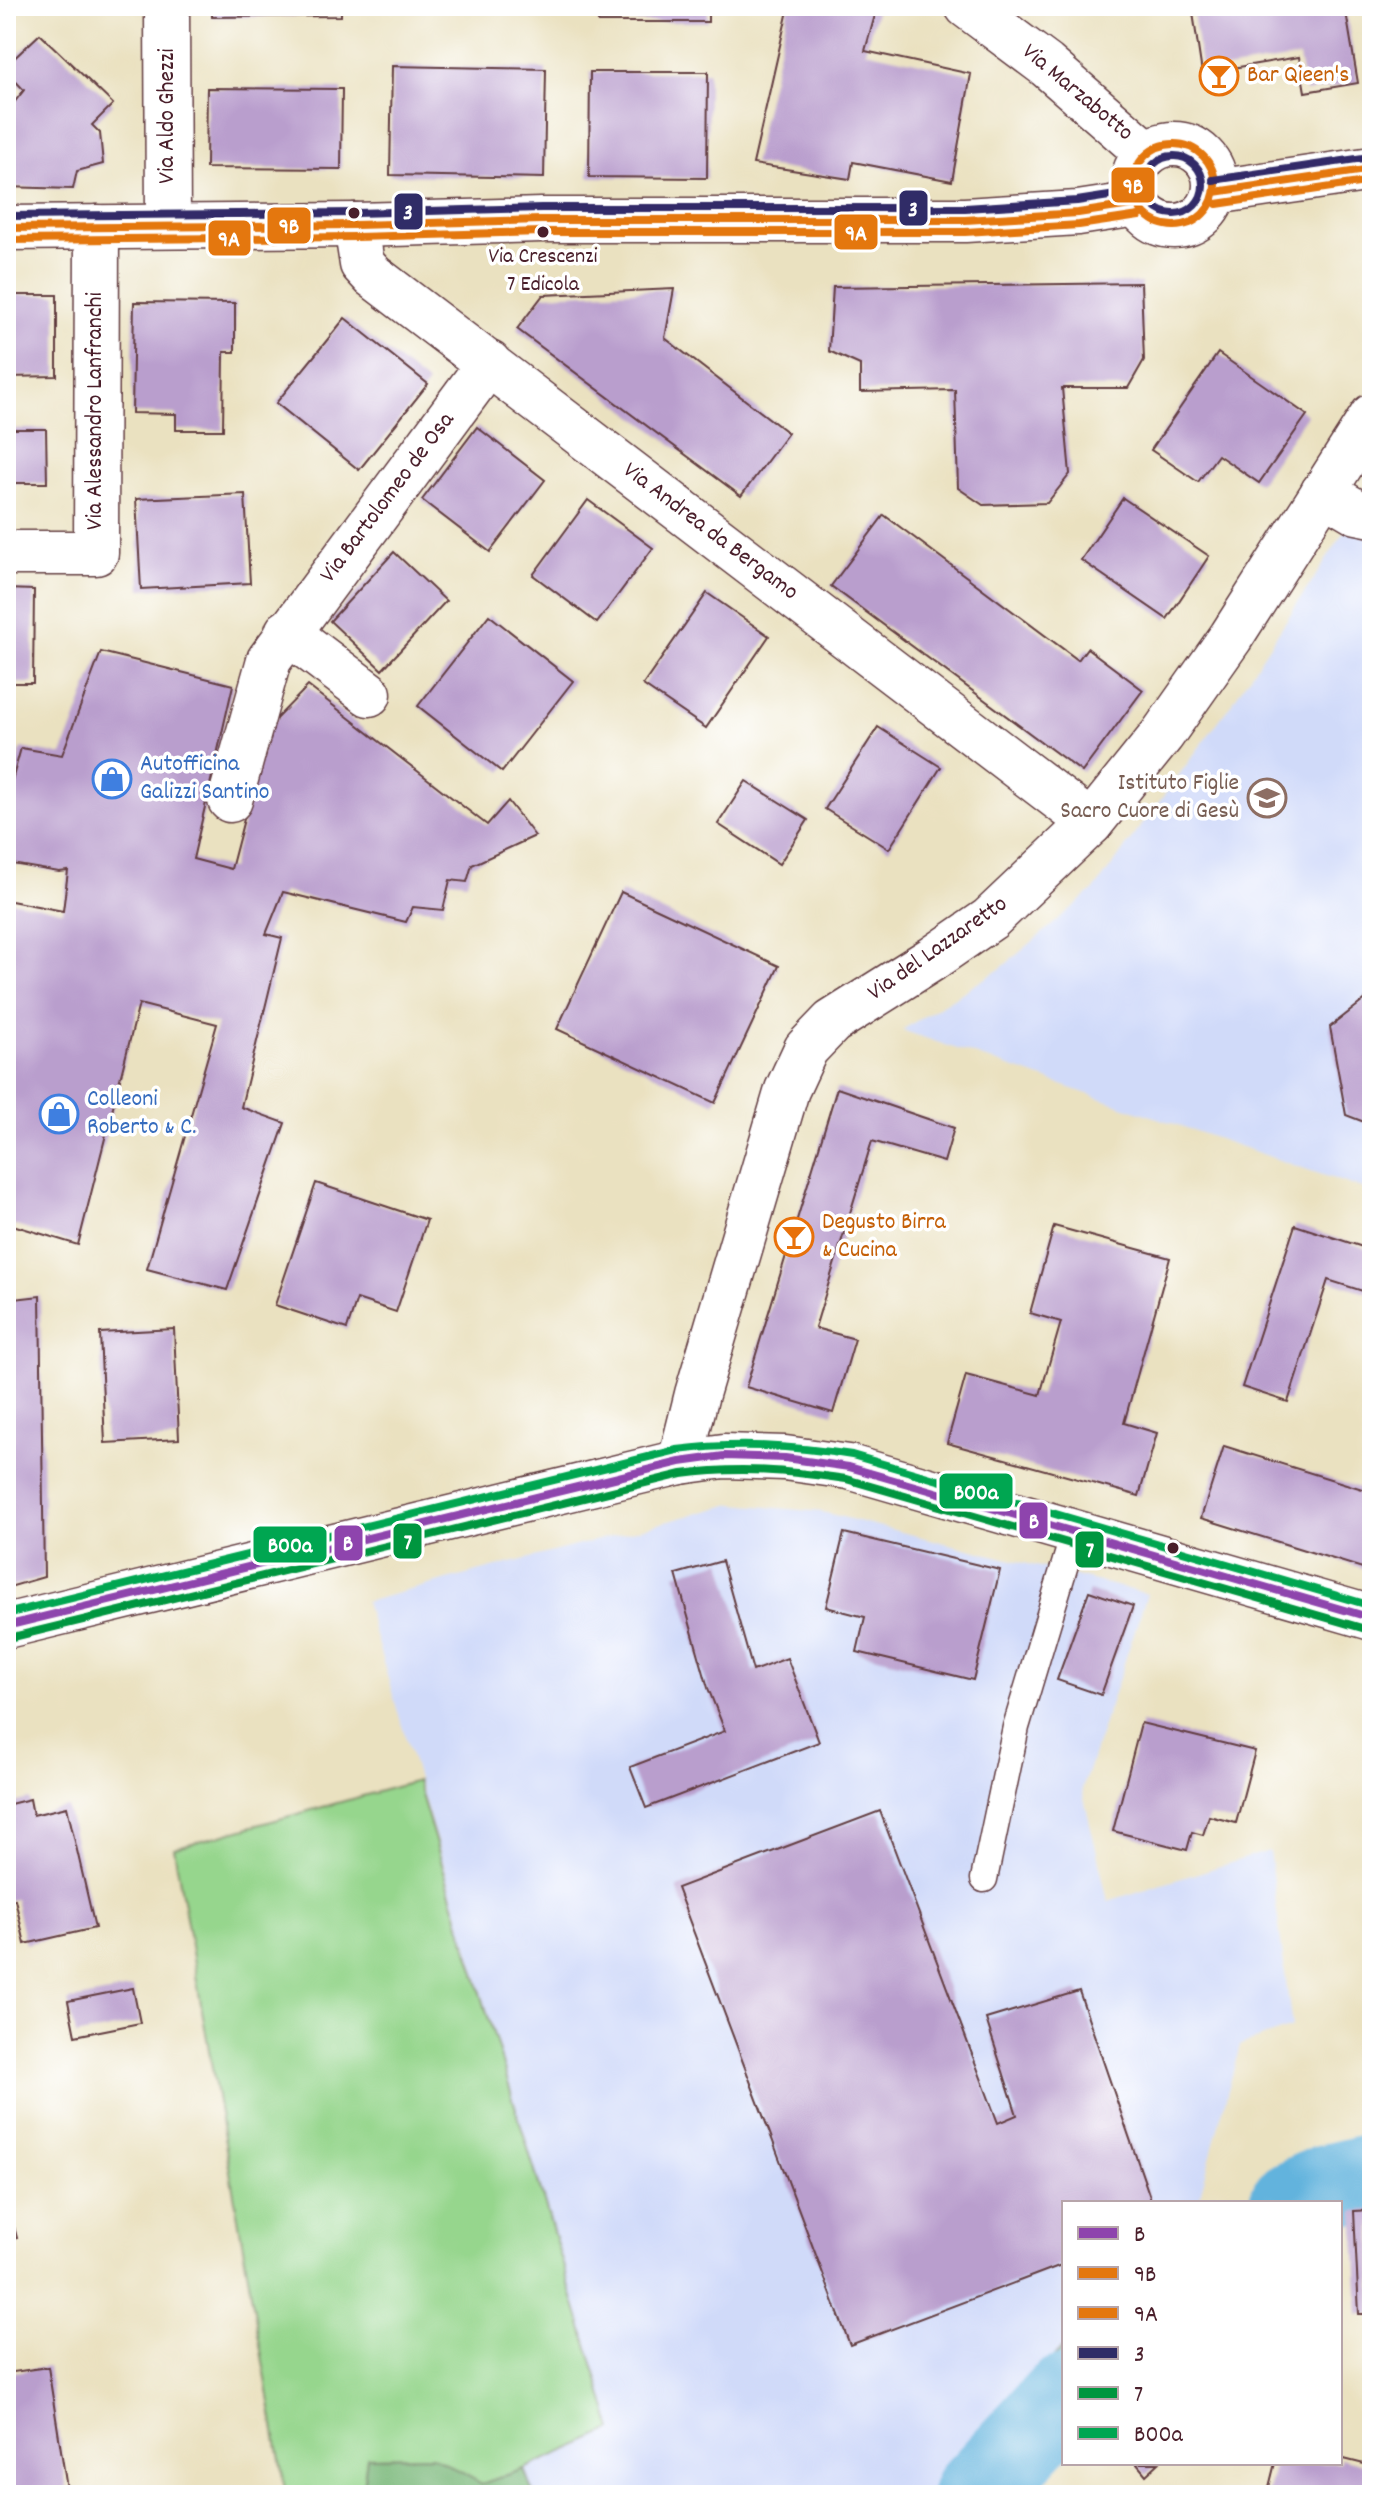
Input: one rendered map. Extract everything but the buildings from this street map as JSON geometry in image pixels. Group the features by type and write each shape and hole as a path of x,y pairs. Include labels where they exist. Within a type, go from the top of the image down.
{"street":[{"name":"Via Aldo Ghezzi","path":"167,6 168,226"},
{"name":"Via Marzabotto","path":"967,6 1046,65 1147,153"},
{"path":"1170,143 1195,149 1212,167 1215,192 1209,207 1193,222 1172,226 1151,219 1137,204 1132,186 1136,167 1147,153 1170,143"},
{"path":"1215,192 1372,169"},
{"path":"6,228 541,220 965,220 1078,213 1137,204"},
{"name":"Via Andrea da Bergamo","path":"356,225 362,264 373,276 1091,823"},
{"name":"Via Alessandro Lanfranchi","path":"6,553 96,553 97,227"},
{"name":"Via Bartolomeo de Osa","path":"230,800 269,660 489,363"},
{"name":"Via del Lazzaretto","path":"680,1462 782,1105 806,1049 832,1022 990,919 1091,823 1171,723 1231,637 1372,416"},
{"path":"1323,492 1357,512 1372,515"},
{"path":"287,632 369,694"},
{"path":"6,1626 680,1462 724,1456 849,1467 1372,1618"}],"lane":[{"path":"984,1879 1016,1727 1075,1531"}],"shaded area":[{"name":"Istituto Figlie Sacro Cuore di Gesù","path":"1348,527 1372,529 1372,1192 902,1030 1000,969 1095,889 1229,707"},
{"path":"733,1504 822,1512 1147,1594 1082,1789 1108,1901 1269,1851 1292,2027 1240,2045 1199,2201 1062,2201 1062,2348 933,2495 534,2495 524,2469 613,2429 365,1602"}],"green space":[{"path":"417,1781 613,2430 482,2484 432,2456 367,2457 362,2495 286,2495 174,1848"},
{"path":"1062,2348 1062,2421 997,2495 933,2495"},
{"path":"432,2456 482,2484 524,2469 534,2495 362,2495 367,2457"}],"waterway":[{"path":"1296,2201 1326,2187 1372,2176"},
{"path":"974,2495 1062,2400"}],"transit line":[{"name":"9B","path":"1174,144 1190,147 1203,156 1212,169 1215,185 1212,201 1203,214 1190,223 1174,226 1158,223 1145,214 1136,201 1133,185 1136,169 1145,156 1158,147 1174,144"},
{"name":"3","path":"1174,156 1194,165 1203,185 1194,205 1174,214 1154,205 1145,185 1154,165 1174,156"},
{"name":"3","path":"1213,180 1370,157"},
{"name":"9B","path":"1215,192 1372,169"},
{"name":"9A","path":"1217,204 1372,181"},
{"name":"3","path":"6,216 541,208 965,208 1077,201 1135,192"},
{"name":"9B","path":"6,228 541,220 965,220 1078,213 1137,204"},
{"name":"9A","path":"6,240 541,232 965,232 1079,225 1139,216"},
{"name":"B00a","path":"6,1614 677,1450 743,1446 787,1447 852,1455 1372,1606"},
{"name":"B","path":"6,1626 680,1462 724,1456 785,1458 849,1467 1372,1618"},
{"name":"7","path":"9,1638 682,1474 745,1470 846,1479 1369,1630"}],"place":[{"name":"Bar Qieen's","path":"1219,76"},
{"name":"Via Crescenzi 7 Edicola","path":"543,232"},
{"name":"Autofficina Galizzi Santino","path":"112,779"},
{"name":"Istituto Figlie Sacro Cuore di Gesù","path":"1267,798"},
{"name":"Colleoni Roberto & C.","path":"59,1114"},
{"name":"Degusto Birra & Cucina","path":"794,1237"}]}
